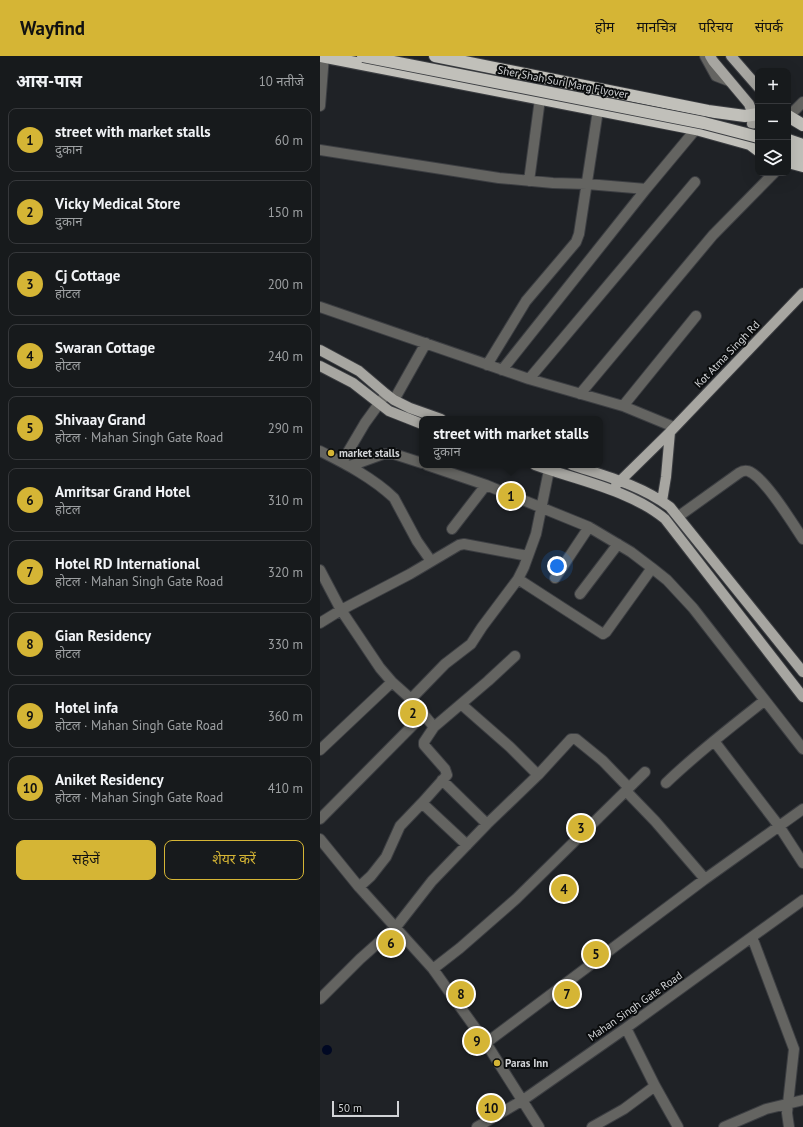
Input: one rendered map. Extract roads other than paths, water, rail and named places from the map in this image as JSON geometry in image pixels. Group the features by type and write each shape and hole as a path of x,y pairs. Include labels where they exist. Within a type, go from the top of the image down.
{"highway":[{"path":"323,56 696,129 755,144"},
{"name":"Sher Shah Suri Marg Flyover","path":"363,56 704,123 755,144"},
{"name":"Sher Shah Suri Marg Flyover","path":"406,56 707,116 755,120"},
{"path":"435,56 755,120"},
{"path":"791,118 803,125"},
{"path":"755,122 748,136 755,144"},
{"path":"791,141 803,145"},
{"path":"791,152 803,163"},
{"path":"791,162 803,163"}],"main road":[{"path":"710,56 749,104 755,118"},
{"path":"731,56 755,84"},
{"name":"Kot Atma Singh Rd","path":"612,490 672,430 803,293"},
{"path":"320,350 359,371 394,400 410,408 433,416"},
{"path":"320,366 353,383 389,411 419,423"},
{"path":"662,501 672,430"},
{"path":"543,468 612,490 646,506 665,519 803,697"},
{"path":"581,468 620,481 662,501 678,516 803,672"}],"street":[{"path":"320,106 323,56"},
{"path":"705,56 716,76 729,80"},
{"path":"529,181 540,99"},
{"path":"791,113 803,102"},
{"path":"487,365 526,301 576,242 581,226 598,110"},
{"path":"502,370 646,189 696,129"},
{"path":"320,150 499,178 646,189"},
{"path":"580,394 713,235 771,176"},
{"path":"529,379 695,182"},
{"path":"320,307 529,379 623,406 672,430"},
{"path":"623,406 696,316"},
{"path":"394,400 426,343"},
{"path":"346,464 365,423 378,403 386,394"},
{"path":"320,451 346,464 394,498 418,542 431,561"},
{"path":"346,464 383,454 394,454 419,462"},
{"path":"436,468 486,485 589,527 618,544 652,568 667,580 693,608 764,701 803,749"},
{"path":"411,699 445,664 471,644 482,626 518,579 536,534 549,470"},
{"path":"678,516 739,472 744,471 749,472 762,482 792,520 803,539"},
{"path":"452,529 486,485"},
{"path":"555,578 589,527"},
{"path":"320,623 462,544 528,556"},
{"path":"580,594 618,544"},
{"path":"518,579 603,634 606,632 652,568"},
{"path":"320,570 341,610 380,668 392,682 411,699 434,727"},
{"path":"359,887 371,876 386,857 400,826 422,804 447,774 446,770 424,745 424,742 434,727 515,656"},
{"path":"320,750 392,682"},
{"path":"666,783 682,767 714,740 764,701"},
{"path":"461,704 510,747 538,775"},
{"path":"320,819 424,714"},
{"path":"320,999 360,959 396,927 432,881 487,824 538,775 569,741 574,738 603,761 705,879"},
{"path":"714,740 779,826 803,863"},
{"path":"433,969 460,948 516,899 645,772"},
{"path":"442,780 487,824"},
{"path":"422,804 467,845"},
{"path":"486,1043 705,879 803,809"},
{"path":"320,839 359,887 433,969 486,1043 538,1127"},
{"name":"Mahan Singh Gate Road","path":"477,1127 522,1100 626,1028 803,900"},
{"path":"752,937 794,1049 788,1103 790,1127"},
{"path":"626,1028 655,1086 678,1127"},
{"path":"592,1127 603,1124 655,1086"},
{"path":"724,1127 766,1109 803,1100"}],"water":[{"path":"327,1045 332,1050 327,1055 322,1050"}],"place":[{"name":"market stalls","path":"331,453"},
{"name":"street with market stalls","path":"511,496"},
{"name":"Vicky Medical Store","path":"413,713"},
{"name":"Cj Cottage","path":"581,828"},
{"name":"Swaran Cottage","path":"564,889"},
{"name":"Amritsar Grand Hotel","path":"391,943"},
{"name":"Shivaay Grand","path":"596,954"},
{"name":"Gian Residency","path":"461,994"},
{"name":"Hotel RD International","path":"567,994"},
{"name":"Hotel infa","path":"477,1041"},
{"name":"Paras Inn","path":"497,1063"},
{"name":"Aniket Residency","path":"491,1108"}]}
